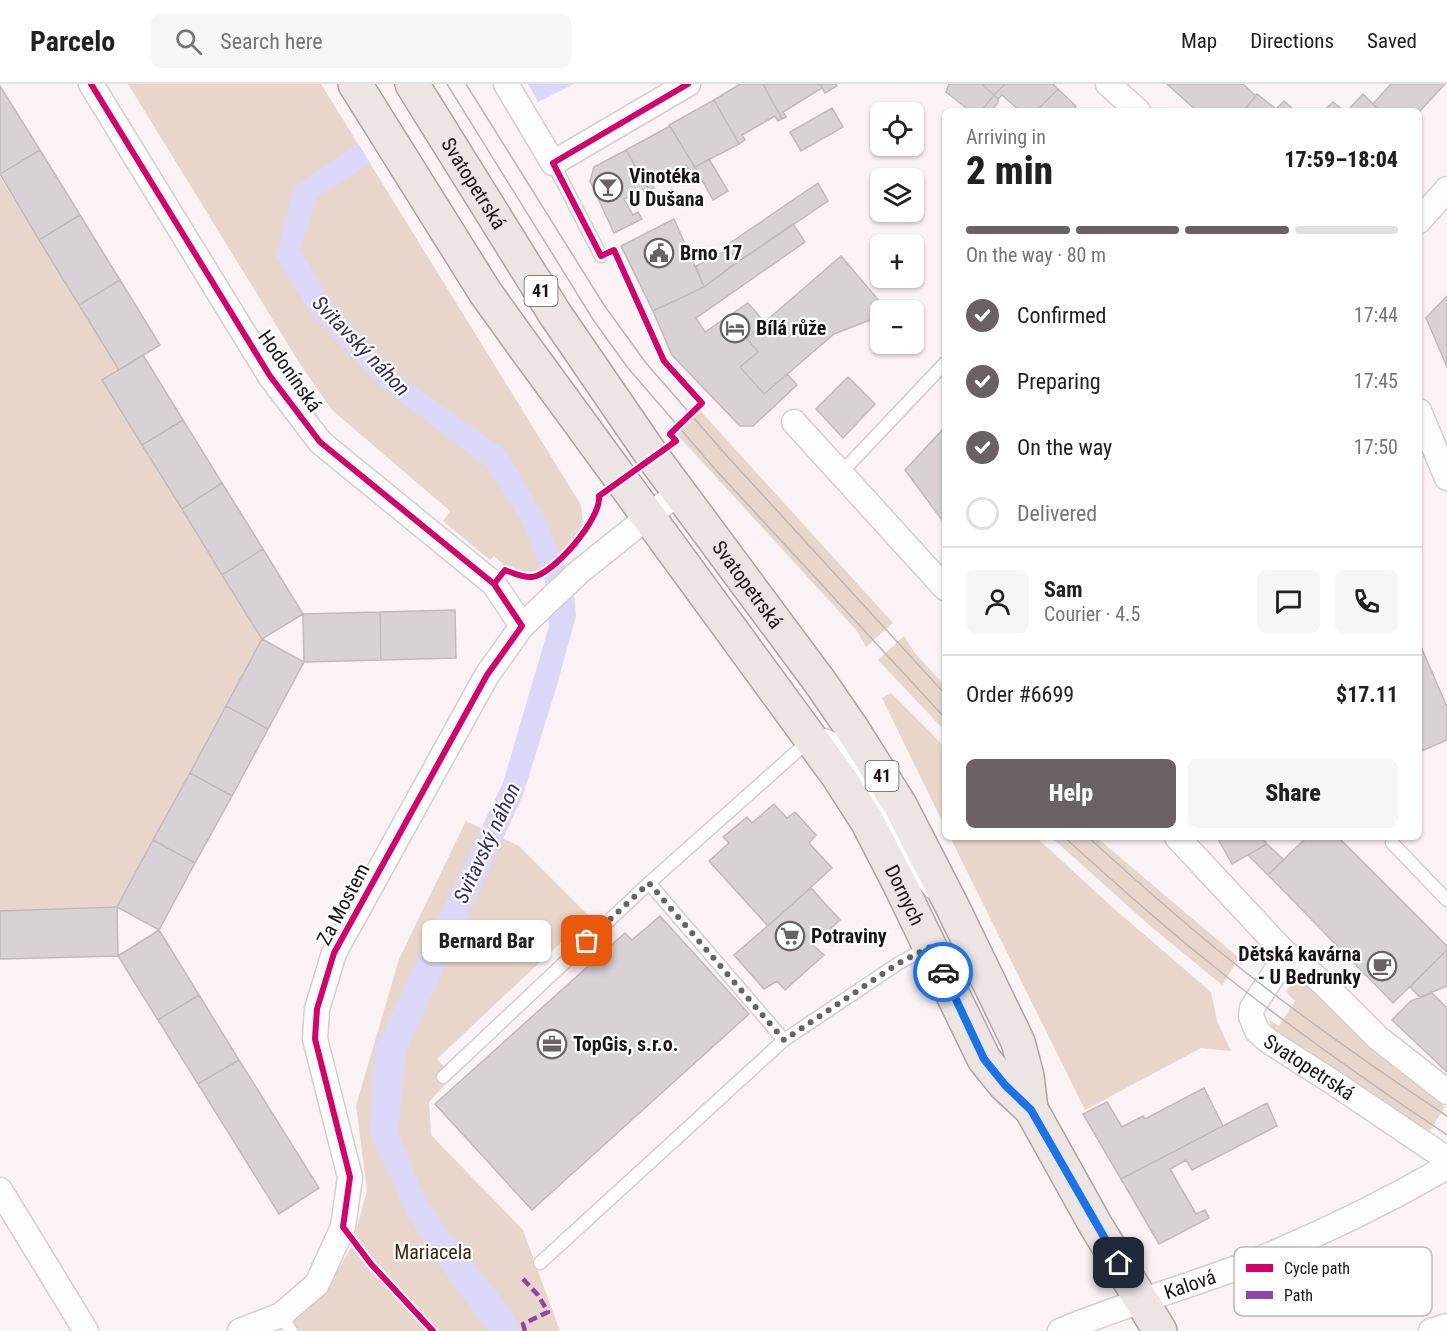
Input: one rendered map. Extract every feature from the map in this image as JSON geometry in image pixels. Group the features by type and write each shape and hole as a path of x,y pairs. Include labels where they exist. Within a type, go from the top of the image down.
{"main road":[{"name":"Svatopetrská","path":"355,84 485,292 768,678"},
{"name":"Svatopetrská","path":"412,84 555,314 678,492 820,682 900,805 1018,1042 1027,1076 1031,1110"},
{"name":"Dornych","path":"768,678 812,738 867,821 984,1059 1005,1085 1031,1110 1095,1224 1160,1331"}],"street":[{"name":"Hodonínská","path":"91,84 270,376 320,442 494,584 527,621"},
{"path":"506,84 553,163 688,84"},
{"path":"1108,84 1135,108"},
{"path":"1422,218 1447,189"},
{"path":"1422,418 1447,478"},
{"path":"794,422 942,585"},
{"name":"Za Mostem","path":"240,1331 286,1323 317,1284 343,1227 350,1177 315,1039 316,1009 334,953 487,675 527,621 579,572 678,492"},
{"path":"1180,840 1283,951 1323,983 1378,1038 1447,1092"},
{"name":"Svatopetrská","path":"1283,951 1276,971 1252,1008 1251,1016 1257,1031 1267,1040 1447,1159"},
{"name":"Kalová","path":"1285,1247 1348,1218 1447,1167"},
{"path":"0,1190 86,1331"},
{"name":"Kalová","path":"1060,1331 1234,1268"},
{"path":"1431,1331 1447,1326"}],"lane":[{"path":"553,163 601,256"},
{"path":"841,473 942,366"},
{"path":"443,1077 649,883 812,738 825,735 842,746 868,786 917,876 932,893 952,906"},
{"path":"1392,843 1447,900"},
{"path":"649,883 784,1040"},
{"path":"540,1263 784,1040 899,963 930,947"}],"green space":[{"path":"128,84 321,84 581,505 583,523 575,540 537,574 513,570 494,556 490,560 443,521 450,511 332,410 300,364"},
{"path":"0,177 119,370 102,380 262,639 117,907 0,911"},
{"path":"696,406 893,623 866,647 857,631 671,428"},
{"path":"904,636 914,652 942,683 942,728 878,660"},
{"path":"891,693 942,744 942,821 882,698"},
{"name":"Mariacela","path":"466,821 519,846 589,916 437,1059 453,1076 429,1102 431,1135 523,1230 560,1331 299,1331 293,1321 307,1310 328,1287 352,1246 367,1190 356,1106 399,959"},
{"path":"951,840 1039,840 1111,906 1211,992 1217,1021 1231,1051 1201,1048 1085,1110"},
{"path":"1054,840 1100,840 1239,958 1222,985 1148,924"},
{"path":"1296,975 1301,976 1357,1035 1445,1107 1429,1132 1274,1032 1269,1020 1279,1026 1295,1001 1286,992"}],"water":[{"path":"528,84 574,84 538,102"},
{"name":"Svitavský náhon","path":"358,143 370,163 317,197 300,249 327,296 394,372 505,450 544,516 574,594 576,616 523,795 406,1051 398,1132 422,1192 445,1228 511,1310 520,1331 488,1331 431,1254 409,1218 370,1134 375,1048 503,783 549,626 545,581 522,522 487,467 380,386 311,314 276,256 294,187"}],"building":[{"path":"740,84 763,84 782,119 778,121 775,116 742,135 745,140 739,144 714,100"},
{"path":"763,84 820,84 822,88 783,112 786,117 782,119"},
{"path":"820,84 836,84 837,86 825,93"},
{"path":"949,84 982,84 994,95 983,108 966,108 946,92"},
{"path":"982,84 1005,84 994,95"},
{"path":"1005,84 1053,84 1058,89 1039,108 1017,108 1002,95 998,99 994,95"},
{"path":"1167,84 1243,84 1256,96 1246,108 1194,108"},
{"path":"1391,84 1445,84 1422,109 1378,108 1373,104"},
{"path":"0,86 40,150 0,174"},
{"path":"1058,89 1076,106 1074,108 1039,108"},
{"path":"1257,94 1275,108 1245,108"},
{"path":"1363,94 1378,108 1350,108"},
{"path":"994,95 998,99 994,108 983,108"},
{"path":"714,100 739,144 695,167 669,125"},
{"path":"1284,101 1292,108 1277,108"},
{"path":"1333,102 1340,108 1327,108"},
{"path":"832,108 843,127 801,151 790,132"},
{"path":"670,126 697,171 692,175 686,165 652,184 654,188 649,190 626,150"},
{"path":"40,150 80,215 39,240 0,174"},
{"path":"626,150 650,191 646,194 643,189 624,199 633,215 638,212 642,219 614,233 590,181 594,167"},
{"path":"709,159 728,191 713,200 695,167"},
{"path":"818,183 828,201 738,262 727,245"},
{"path":"80,215 120,280 79,305 39,240"},
{"path":"674,219 704,287 653,311 621,246"},
{"name":"Bílá růže","path":"793,224 805,242 696,318 705,332 748,303 766,324 746,338 758,352 740,367 764,394 787,374 797,385 753,426 740,426 672,355 653,311 704,287"},
{"path":"729,249 738,262 704,287 696,266"},
{"path":"841,256 878,300 870,300 870,320 834,334 764,394 740,367 758,352 746,338 766,324 765,322"},
{"path":"120,280 160,345 119,370 79,305"},
{"path":"1447,296 1447,367 1426,318"},
{"path":"143,355 183,420 142,445 102,380"},
{"path":"848,377 875,404 843,438 816,409"},
{"path":"183,420 222,483 182,509 142,445"},
{"path":"942,430 942,520 905,470"},
{"path":"222,483 263,549 222,575 182,509"},
{"path":"263,549 303,614 262,639 222,575"},
{"path":"455,610 456,658 381,660 380,612"},
{"path":"380,612 381,660 304,662 303,614"},
{"path":"262,639 304,662 268,729 226,706"},
{"path":"1422,649 1447,707 1447,740 1422,751"},
{"path":"226,706 268,729 232,796 190,773"},
{"path":"190,773 232,796 195,863 153,840"},
{"path":"774,804 787,818 795,812 816,835 809,843 832,868 768,926 709,861 729,843 723,837 747,817 752,823"},
{"path":"153,840 195,863 159,930 117,907"},
{"path":"1219,840 1264,840 1267,844 1232,864"},
{"path":"1304,840 1341,840 1447,946 1447,950 1393,1003 1268,875"},
{"path":"1267,844 1284,860 1268,875 1248,855"},
{"name":"Potraviny","path":"811,888 840,920 813,945 824,955 785,990 777,981 764,989 734,955"},
{"path":"117,907 118,956 0,959 0,911"},
{"path":"660,916 749,1014 532,1210 435,1104 625,933 632,940"},
{"path":"159,930 199,995 158,1020 118,956"},
{"path":"1447,950 1447,986 1420,997 1410,987"},
{"path":"1432,993 1447,1008 1447,1072 1392,1020 1411,1001"},
{"path":"199,995 239,1060 198,1084 158,1020"},
{"path":"239,1060 319,1188 279,1214 198,1084"},
{"path":"1204,1088 1223,1126 1121,1179 1083,1114 1107,1102 1122,1127 1143,1116 1145,1119"},
{"path":"1267,1103 1277,1126 1192,1170 1186,1160 1170,1169 1196,1214 1205,1210 1209,1218 1159,1244 1121,1179"}],"tram line":[{"path":"447,84 594,321 628,368 715,469 942,715"},
{"path":"466,84 604,305 646,363 727,456 942,691"},
{"path":"1067,840 1158,921 1245,991 1330,1054 1447,1135"},
{"path":"1091,840 1207,942 1279,998 1334,1039 1447,1116"}],"marked path":[{"path":"523,1279 538,1295 548,1312 523,1324 525,1331"}],"cycle path":[{"path":"91,84 270,376 320,442 494,584 522,626 487,675 334,953 317,1009 315,1039 350,1177 343,1227 371,1264 433,1331"},
{"path":"494,584 505,570 532,577 552,567 585,531 598,506 599,496 676,441 670,434 702,403 664,361 614,250 601,256 553,163 688,84"}],"way so far":[{"path":"587,941 649,883 784,1040 899,963 930,947 943,972"}],"place":[{"name":"Vinotéka U Dušana","path":"608,187"},
{"name":"Brno 17","path":"659,253"},
{"name":"Bílá růže","path":"735,328"},
{"name":"Potraviny","path":"790,936"},
{"name":"Bernard Bar","path":"587,941"},
{"name":"Dětská kavárna - U Bedrunky","path":"1382,966"},
{"name":"TopGis, s.r.o.","path":"552,1044"}],"route":[{"path":"943,972 984,1059 1005,1085 1031,1110 1119,1263"}]}
